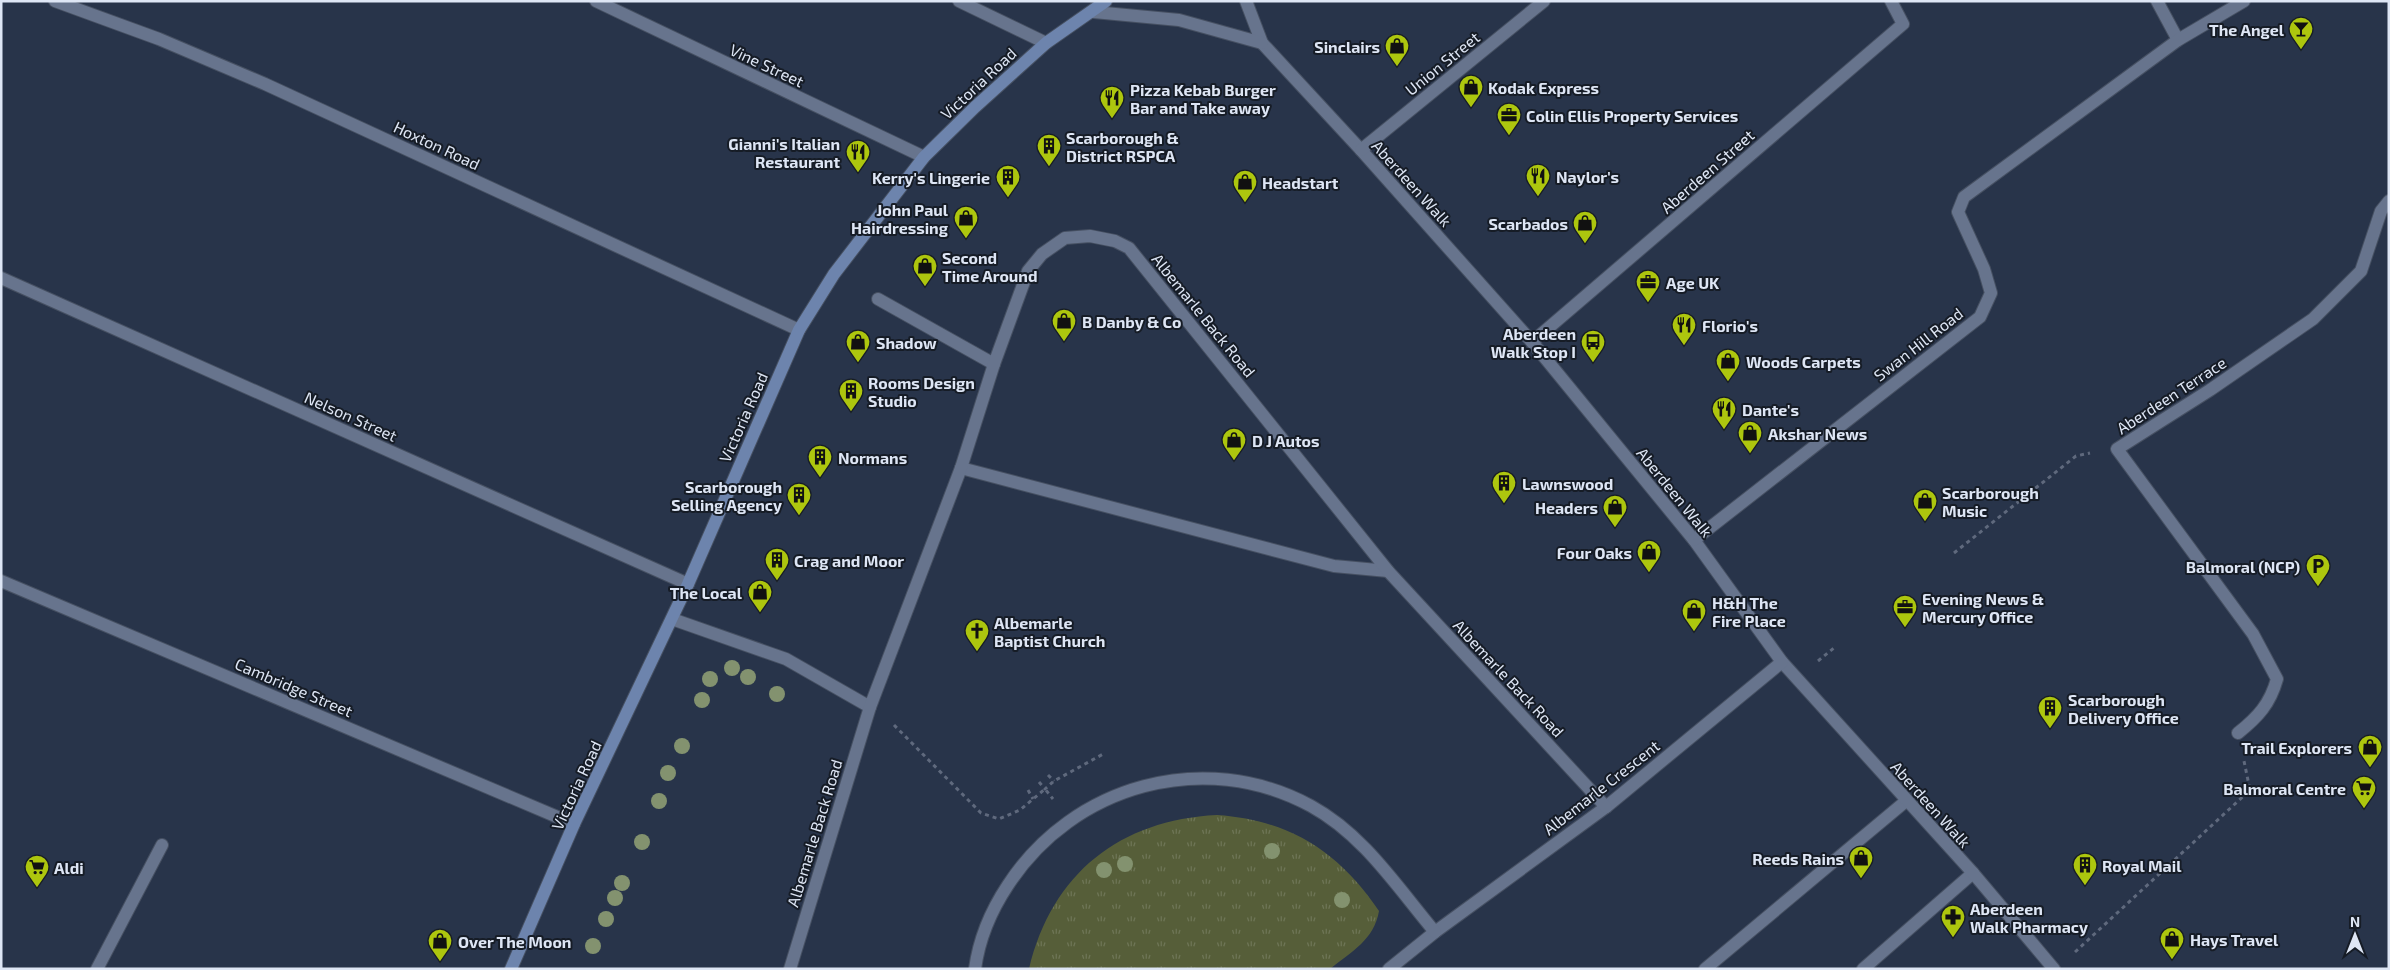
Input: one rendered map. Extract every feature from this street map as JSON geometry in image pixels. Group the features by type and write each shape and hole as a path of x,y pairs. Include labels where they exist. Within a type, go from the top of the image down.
{"main road":[{"name":"Victoria Road","path":"511,969 574,824 688,584 799,330 834,274 924,157 975,107 1046,43 1094,12 1106,1"}],"street":[{"name":"Hoxton Road","path":"55,1 159,39 265,84 799,330"},
{"name":"Vine Street","path":"596,1 924,157"},
{"path":"959,1 1046,43"},
{"name":"Aberdeen Walk","path":"1246,1 1262,43 1361,150 1532,342 1694,540 1782,662 1973,873 2054,969"},
{"name":"Union Street","path":"1361,150 1544,1"},
{"name":"Aberdeen Street","path":"1532,342 1904,24 1890,1"},
{"path":"2157,1 2178,40"},
{"name":"Swan Hill Road","path":"1694,540 1980,316 1990,293 1984,269 1958,212 1964,197 2178,40 2244,1"},
{"path":"1094,12 1179,20 1262,43"},
{"name":"Aberdeen Terrace","path":"2238,733 2257,718 2272,698 2277,680 2274,672 2253,634 2118,449 2210,390 2313,319 2361,271 2381,211 2389,201"},
{"name":"Albemarle Back Road","path":"790,969 870,707 961,468 994,364 1028,271 1042,254 1066,238 1090,236 1115,241 1129,248 1388,571 1606,807"},
{"name":"Nelson Street","path":"1,278 688,584"},
{"path":"878,299 994,364"},
{"path":"961,468 1334,566 1388,571"},
{"name":"Cambridge Street","path":"1,581 574,824"},
{"path":"672,619 786,659 870,707"},
{"name":"Albemarle Crescent","path":"1389,969 1435,932 1606,807 1782,662"},
{"path":"975,969 985,929 1000,897 1019,868 1036,848 1070,819 1116,795 1148,784 1181,779 1214,779 1248,783 1280,792 1311,806 1364,846 1435,932"},
{"path":"1705,969 1906,801"},
{"path":"97,969 162,845"},
{"path":"1863,969 1973,873"}],"path":[{"path":"1954,553 2076,456 2118,449"},
{"path":"870,707 886,716 981,813 999,819 1020,810 1054,781 1105,753"},
{"path":"2070,957 2250,790 2238,733"},
{"path":"1048,775 1054,781"},
{"path":"1040,782 1070,819"},
{"path":"1028,790 1033,799"}],"green space":[{"path":"1217,815 1243,818 1290,832 1329,856 1364,890 1379,911 1372,930 1367,937 1330,969 1029,969 1040,935 1054,905 1073,879 1095,858 1121,841 1150,828 1182,819"}],"place":[{"name":"The Angel","path":"2301,50"},
{"name":"Sinclairs","path":"1397,67"},
{"name":"Kodak Express","path":"1471,108"},
{"name":"Pizza Kebab Burger Bar and Take away","path":"1112,119"},
{"name":"Colin Ellis Property Services","path":"1509,136"},
{"name":"Scarborough & District RSPCA","path":"1049,167"},
{"name":"Gianni's Italian Restaurant","path":"858,173"},
{"name":"Naylor's","path":"1538,197"},
{"name":"Kerry's Lingerie","path":"1008,198"},
{"name":"Headstart","path":"1245,203"},
{"name":"John Paul Hairdressing","path":"966,239"},
{"name":"Scarbados","path":"1585,244"},
{"name":"Second Time Around","path":"925,287"},
{"name":"Age UK","path":"1648,303"},
{"name":"B Danby & Co","path":"1064,342"},
{"name":"Florio's","path":"1684,346"},
{"name":"Shadow","path":"858,363"},
{"name":"Aberdeen Walk Stop I","path":"1593,363"},
{"name":"Woods Carpets","path":"1728,382"},
{"name":"Rooms Design Studio","path":"851,412"},
{"name":"Dante's","path":"1724,430"},
{"name":"Akshar News","path":"1750,454"},
{"name":"D J Autos","path":"1234,461"},
{"name":"Normans","path":"820,478"},
{"name":"Lawnswood","path":"1504,504"},
{"name":"Scarborough Selling Agency","path":"799,516"},
{"name":"Scarborough Music","path":"1925,522"},
{"name":"Headers","path":"1615,528"},
{"name":"Four Oaks","path":"1649,573"},
{"name":"Crag and Moor","path":"777,581"},
{"name":"Balmoral (NCP)","path":"2318,587"},
{"name":"The Local","path":"760,613"},
{"name":"Evening News & Mercury Office","path":"1905,628"},
{"name":"H&H The Fire Place","path":"1694,632"},
{"name":"Albemarle Baptist Church","path":"977,652"},
{"name":"Scarborough Delivery Office","path":"2050,729"},
{"name":"Trail Explorers","path":"2370,768"},
{"name":"Balmoral Centre","path":"2364,809"},
{"name":"Reeds Rains","path":"1861,879"},
{"name":"Royal Mail","path":"2085,886"},
{"name":"Aldi","path":"37,888"},
{"name":"Aberdeen Walk Pharmacy","path":"1953,938"},
{"name":"Hays Travel","path":"2172,960"},
{"name":"Over The Moon","path":"440,962"}]}
